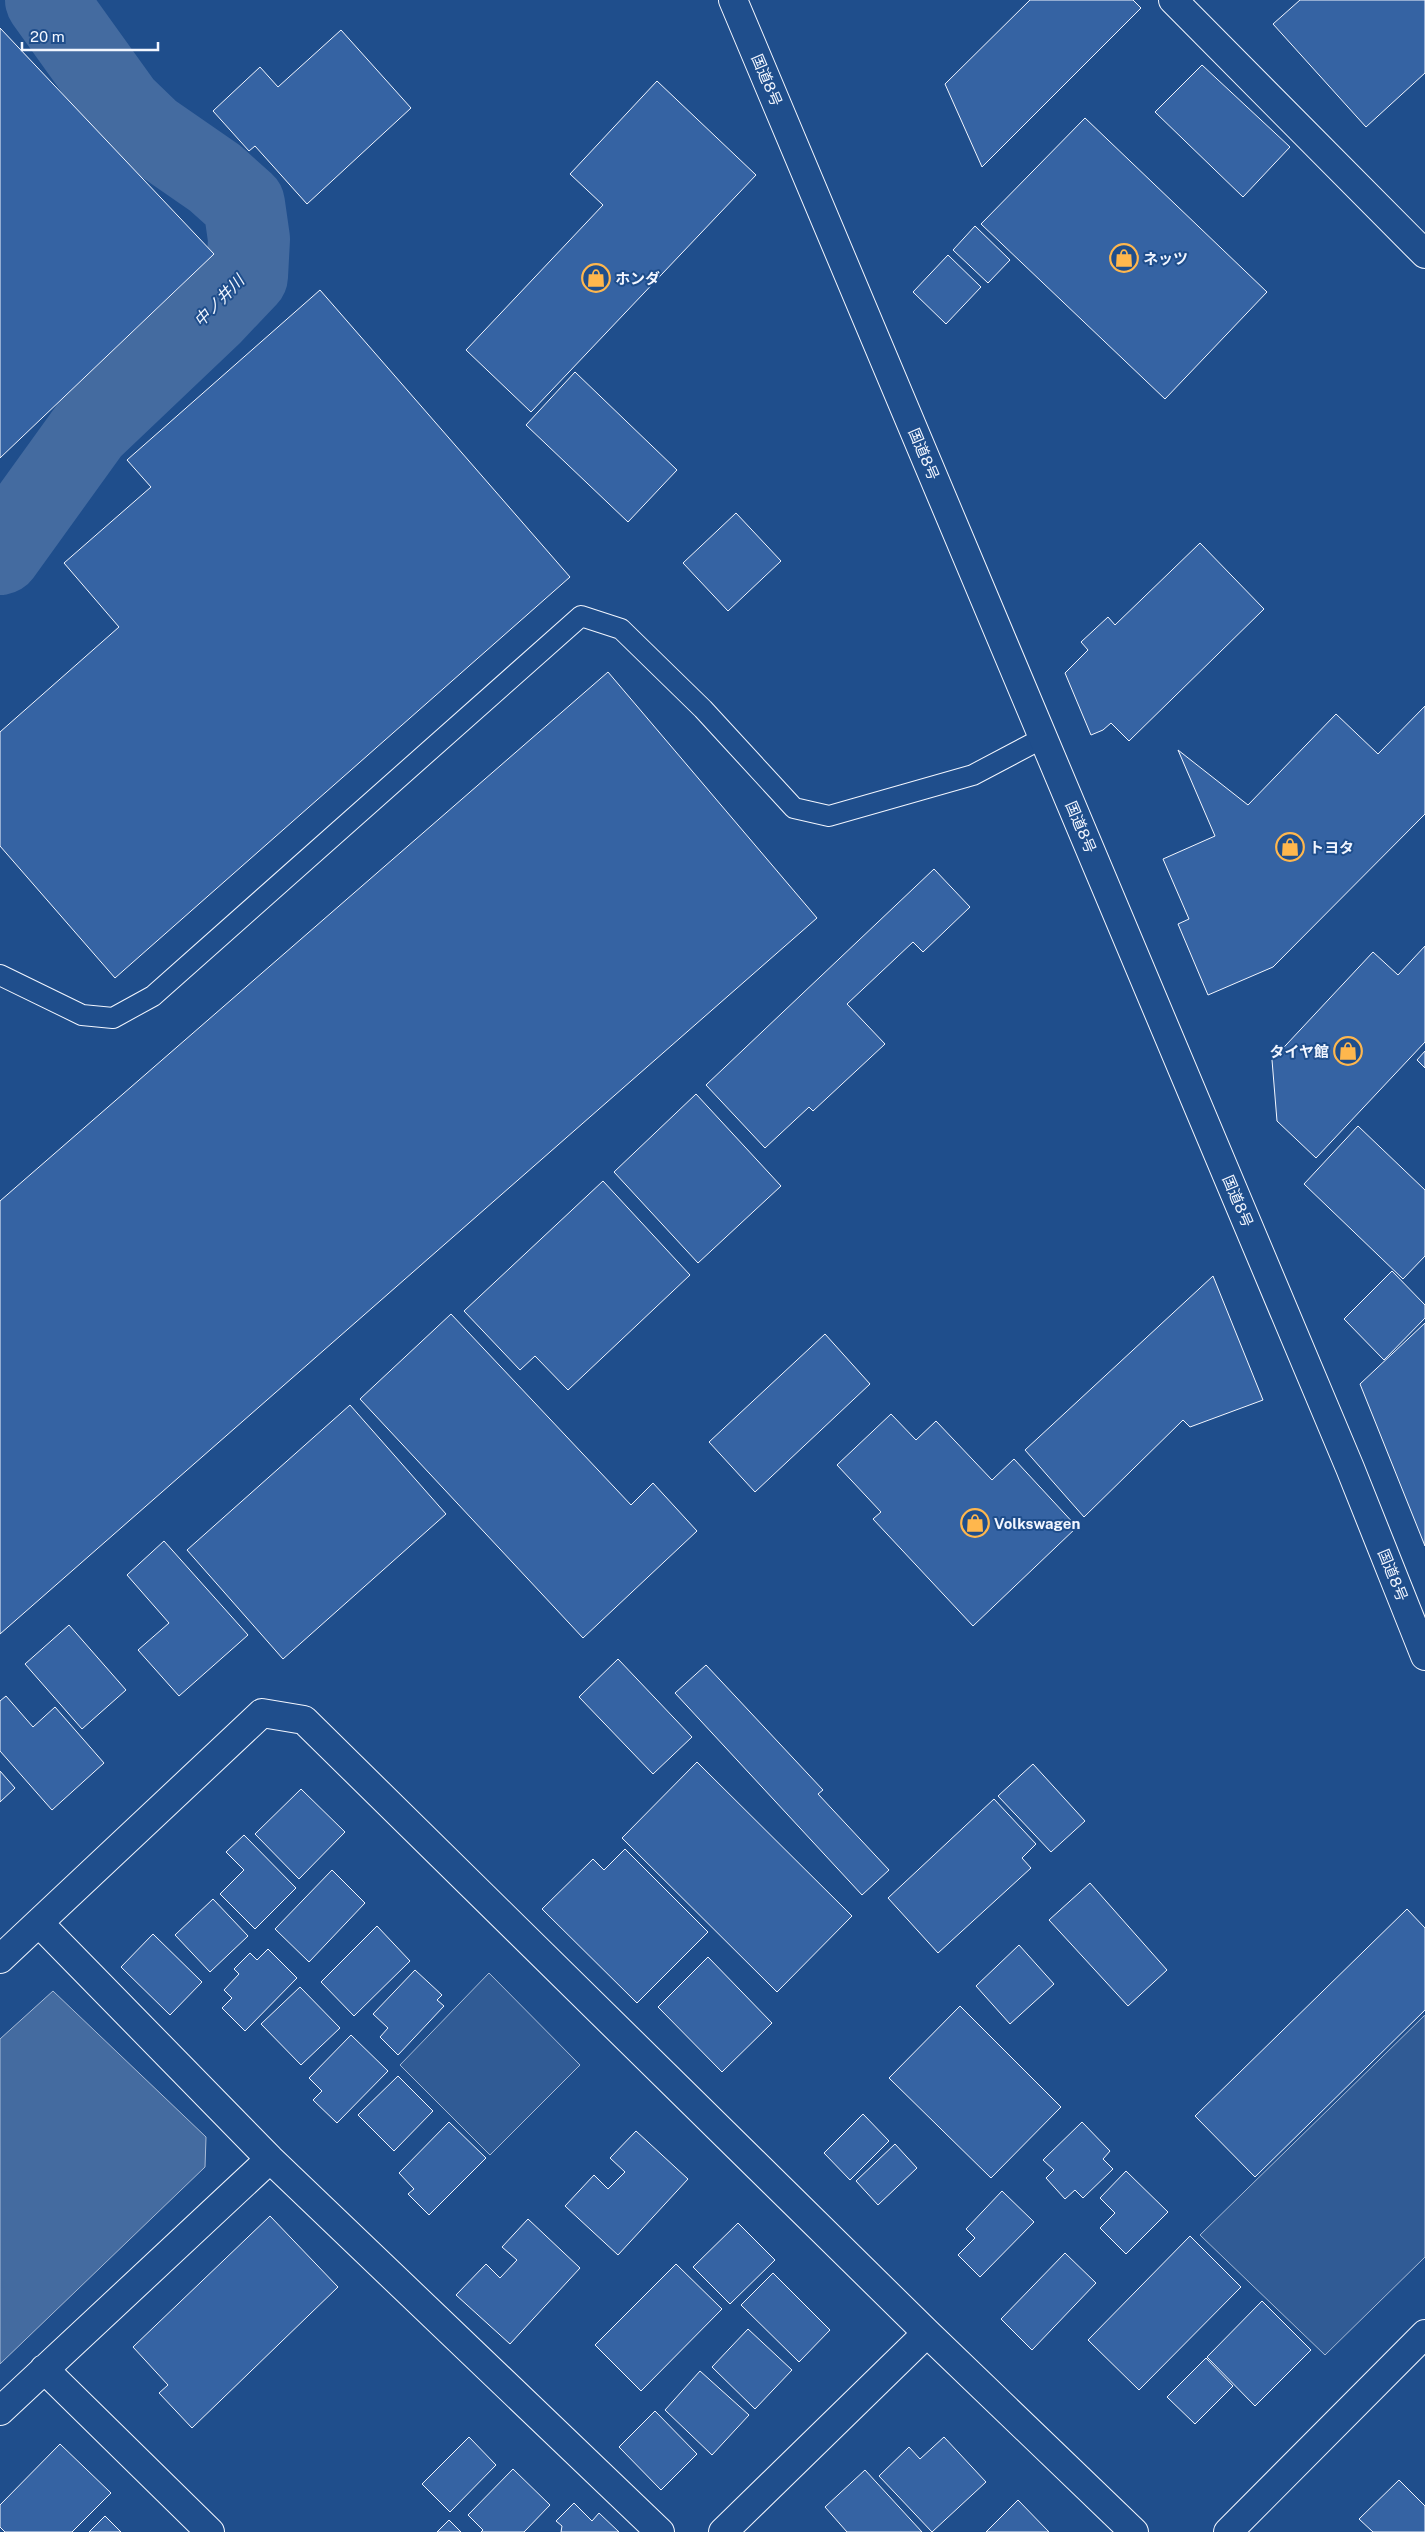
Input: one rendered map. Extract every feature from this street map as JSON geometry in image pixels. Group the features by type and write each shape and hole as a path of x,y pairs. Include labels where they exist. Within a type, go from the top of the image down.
{"main road":[{"name":"国道8号","path":"733,0 1350,1468 1425,1656"},
{"path":"1173,0 1425,254"},
{"path":"0,1959 262,1713 304,1720 927,2333 1134,2532"},
{"path":"39,1923 270,2159 660,2532"},
{"path":"0,2412 270,2159"},
{"path":"723,2532 927,2333"},
{"path":"1228,2532 1425,2334"},
{"path":"44,2369 210,2532"}],"lane":[{"path":"0,975 82,1015 113,1018 153,996 582,616 621,629 703,708 794,808 829,816 973,775 1043,738"}],"shaded area":[{"path":"489,1973 580,2065 490,2155 400,2065"},
{"path":"53,1991 206,2137 205,2167 0,2364 0,2039"},
{"path":"1425,2015 1425,2257 1325,2355 1200,2235"}],"building":[{"path":"1030,0 1133,0 1141,8 982,167 945,84"},
{"path":"1300,0 1425,0 1425,73 1366,127 1273,24"},
{"path":"0,28 214,254 0,458"},
{"path":"341,30 411,108 307,204 255,146 249,151 213,111 260,67 278,87"},
{"path":"1202,65 1290,147 1243,197 1155,112"},
{"name":"ホンダ","path":"657,81 756,175 531,412 466,350 603,205 570,174"},
{"name":"ネッツ","path":"1085,118 1267,292 1165,399 981,224"},
{"path":"975,226 1010,260 988,283 953,250"},
{"path":"948,255 981,287 946,324 913,292"},
{"path":"320,290 570,577 115,978 0,846 0,732 119,627 64,563 151,487 127,460"},
{"path":"575,372 677,470 628,522 526,425"},
{"path":"736,513 781,561 728,611 683,563"},
{"path":"1200,543 1264,609 1129,741 1111,723 1103,730 1091,735 1065,673 1088,650 1081,642 1108,617 1115,625"},
{"path":"608,672 817,918 0,1634 0,1201"},
{"name":"トヨタ","path":"1425,706 1425,814 1273,967 1208,995 1178,924 1189,919 1163,859 1215,836 1178,750 1248,805 1336,714 1378,754"},
{"path":"934,869 970,907 923,952 913,942 847,1004 885,1044 813,1111 809,1107 765,1148 706,1085"},
{"name":"タイヤ館","path":"1425,946 1425,1042 1316,1158 1277,1121 1272,1060 1373,952 1398,975"},
{"path":"1425,1051 1425,1068 1417,1060"},
{"path":"696,1094 781,1186 698,1263 614,1172"},
{"path":"1358,1126 1425,1190 1425,1256 1403,1279 1304,1184"},
{"path":"603,1181 690,1275 568,1390 535,1356 520,1370 464,1311"},
{"path":"1392,1271 1425,1305 1425,1318 1384,1360 1344,1319"},
{"name":"Volkswagen","path":"1213,1276 1263,1400 1190,1427 1183,1420 1084,1517 1025,1450"},
{"path":"451,1314 631,1505 653,1483 697,1531 583,1638 360,1399"},
{"path":"1425,1323 1425,1546 1360,1384"},
{"path":"825,1334 870,1384 755,1492 709,1442"},
{"path":"350,1405 446,1514 283,1659 187,1550"},
{"name":"Volkswagen","path":"891,1414 916,1440 936,1421 992,1480 1014,1459 1077,1527 973,1626 873,1519 881,1512 837,1465"},
{"path":"164,1541 248,1635 179,1696 138,1650 169,1623 127,1575"},
{"path":"69,1625 126,1690 82,1729 25,1664"},
{"path":"618,1659 692,1737 653,1774 579,1697"},
{"path":"706,1665 823,1790 818,1794 889,1870 862,1895 675,1693"},
{"path":"6,1696 33,1727 55,1707 104,1763 52,1810 0,1751 0,1701"},
{"path":"697,1762 852,1916 777,1992 622,1838"},
{"path":"1033,1764 1085,1821 1051,1852 998,1796"},
{"path":"0,1771 15,1788 0,1802"},
{"path":"301,1789 345,1832 299,1879 255,1834"},
{"path":"994,1799 1036,1844 1022,1858 1031,1868 938,1953 888,1898"},
{"path":"244,1835 296,1888 255,1929 220,1894 244,1870 226,1852"},
{"path":"625,1849 708,1932 637,2003 542,1909 593,1859 604,1870"},
{"path":"332,1870 365,1903 309,1962 275,1929"},
{"path":"1090,1883 1167,1970 1128,2006 1049,1920"},
{"path":"213,1899 248,1936 210,1972 175,1935"},
{"path":"1407,1909 1425,1928 1425,2010 1255,2177 1195,2116"},
{"path":"377,1926 410,1961 354,2016 321,1982"},
{"path":"153,1934 202,1982 170,2015 121,1967"},
{"path":"1019,1945 1054,1984 1010,2024 976,1986"},
{"path":"268,1949 297,1978 245,2031 222,2008 232,1998 224,1990 239,1974 234,1969 250,1953 257,1960"},
{"path":"708,1957 772,2023 722,2072 658,2007"},
{"path":"415,1970 442,1995 437,2000 444,2006 398,2055 380,2037 388,2028 373,2014"},
{"path":"300,1987 340,2028 301,2065 261,2024"},
{"path":"960,2006 1061,2107 991,2178 889,2078"},
{"path":"351,2035 388,2071 337,2123 313,2100 322,2091 309,2078"},
{"path":"398,2076 433,2111 394,2151 358,2115"},
{"path":"863,2114 889,2141 850,2180 824,2153"},
{"path":"449,2122 486,2158 429,2215 408,2194 414,2189 399,2173"},
{"path":"1082,2122 1110,2151 1103,2159 1113,2169 1083,2198 1075,2190 1065,2199 1046,2178 1054,2170 1043,2160"},
{"path":"636,2131 688,2179 618,2255 565,2206 594,2175 608,2189 625,2172 610,2158"},
{"path":"895,2144 917,2168 878,2205 856,2181"},
{"path":"1126,2171 1168,2212 1126,2254 1100,2228 1115,2213 1100,2198"},
{"path":"1002,2191 1034,2222 980,2277 958,2255 975,2238 966,2229"},
{"path":"270,2216 338,2287 192,2428 159,2393 168,2385 133,2347"},
{"path":"528,2219 580,2268 510,2344 456,2295 486,2264 500,2278 517,2260 502,2247"},
{"path":"738,2223 775,2260 730,2304 693,2267"},
{"path":"1190,2236 1241,2287 1139,2390 1088,2340"},
{"path":"1065,2253 1096,2283 1032,2350 1001,2319"},
{"path":"676,2264 722,2309 641,2391 595,2345"},
{"path":"773,2273 830,2330 799,2362 741,2305"},
{"path":"1262,2301 1311,2350 1255,2406 1207,2357"},
{"path":"748,2329 792,2370 755,2409 712,2367"},
{"path":"1206,2358 1233,2386 1195,2424 1167,2397"},
{"path":"700,2371 749,2415 712,2455 665,2410"},
{"path":"655,2411 697,2454 661,2490 619,2447"},
{"path":"469,2437 496,2465 450,2512 422,2484"},
{"path":"944,2437 986,2482 932,2532 879,2476 909,2447 920,2459"},
{"path":"60,2444 111,2493 72,2532 5,2532 0,2527 0,2505"},
{"path":"513,2469 550,2505 524,2532 481,2532 483,2530 468,2515"},
{"path":"865,2470 922,2532 847,2532 825,2507"},
{"path":"1399,2480 1425,2506 1425,2532 1373,2532 1359,2519"},
{"path":"1018,2500 1049,2532 986,2532"},
{"path":"574,2503 592,2521 599,2513 619,2532 561,2532 562,2526 556,2521"},
{"path":"105,2516 121,2532 89,2532"},
{"path":"449,2520 461,2532 437,2532"}],"waterway":[{"name":"中ノ井川","path":"0,554 90,429 211,314 247,276 249,239 244,204 215,178 150,133 122,106 46,0"}],"place":[{"name":"ネッツ","path":"1124,258"},
{"name":"ホンダ","path":"596,278"},
{"name":"トヨタ","path":"1290,847"},
{"name":"タイヤ館","path":"1348,1051"},
{"name":"Volkswagen","path":"975,1523"}]}
